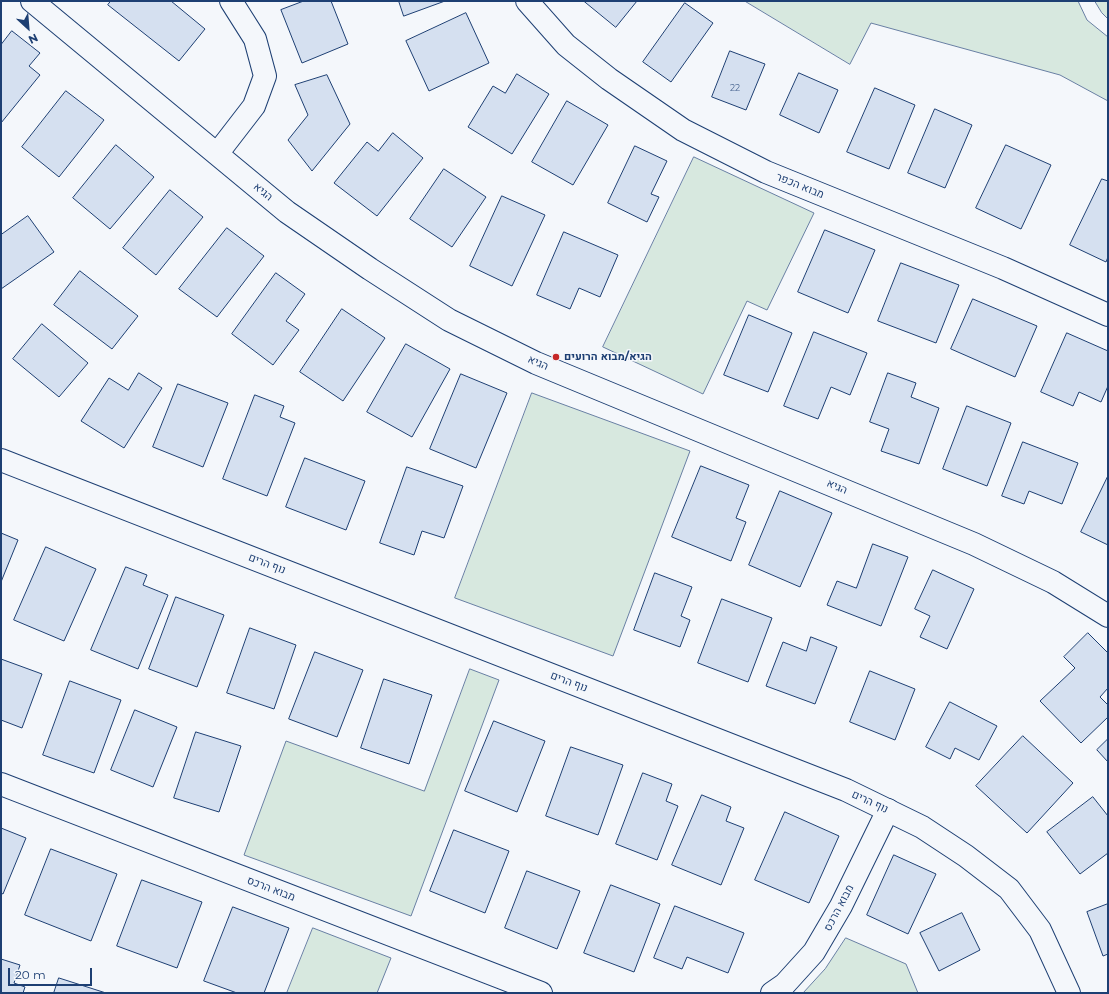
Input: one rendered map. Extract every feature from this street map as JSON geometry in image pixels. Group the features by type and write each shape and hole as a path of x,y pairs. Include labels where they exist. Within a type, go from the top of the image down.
{"street":[{"name":"הגיא","path":"32,1 287,212 370,269 449,320 536,363 974,544 1053,582 1108,616"},
{"path":"217,154 254,106 265,76 255,39 231,1"},
{"name":"מבוא הכפר","path":"527,1 566,45 609,79 683,130 766,172 1004,268 1108,315"},
{"name":"נוף הרים","path":"1,460 838,788 922,826 966,856 1009,889 1040,930 1069,993"},
{"name":"מבוא הרכס","path":"1,784 541,993"},
{"name":"מבוא הרכס","path":"772,993 785,984 814,952 841,906 888,810"}],"shaded area":[{"path":"745,1 1078,1 1087,20 1108,37 1108,101 1060,75 871,23 850,64"},
{"path":"1095,1 1108,1 1108,19 1102,13"},
{"path":"694,157 814,213 767,310 747,301 703,394 603,347"},
{"path":"532,393 690,451 613,656 455,598"},
{"path":"470,669 499,680 411,916 244,855 286,741 424,791"},
{"path":"313,928 391,958 377,993 287,993"},
{"path":"846,938 906,964 918,993 803,993 825,969"}],"building":[{"path":"111,1 171,1 205,29 179,61 108,5"},
{"path":"304,1 331,1 348,44 302,63 281,10"},
{"path":"399,1 445,1 404,16"},
{"path":"584,1 637,1 616,27"},
{"path":"685,3 713,23 671,82 643,62"},
{"path":"466,13 489,63 429,91 406,41"},
{"path":"12,31 40,53 29,66 40,75 1,123 1,45"},
{"path":"730,51 765,64 746,110 712,97"},
{"path":"799,73 838,90 819,133 780,115"},
{"path":"517,74 549,94 512,154 468,127 493,86 505,93"},
{"path":"327,75 350,124 312,171 288,140 308,115 295,85"},
{"path":"875,88 915,105 889,169 847,152"},
{"path":"66,91 104,120 59,177 22,147"},
{"path":"567,101 608,125 573,185 532,162"},
{"path":"935,109 972,125 945,188 908,173"},
{"path":"393,133 423,158 377,216 334,183 367,142 378,151"},
{"path":"116,145 154,177 110,229 73,198"},
{"path":"1006,145 1051,165 1021,229 976,208"},
{"path":"635,146 667,161 651,194 659,197 647,222 608,203"},
{"path":"444,169 486,197 452,247 410,219"},
{"path":"1102,179 1108,181 1108,257 1106,262 1070,245"},
{"path":"170,190 203,217 156,275 123,248"},
{"path":"502,196 545,215 512,286 470,266"},
{"path":"28,216 54,252 1,289 1,235"},
{"path":"227,228 264,256 217,317 179,289"},
{"path":"825,230 875,250 848,313 798,292"},
{"path":"564,232 618,255 600,297 579,288 570,309 537,295"},
{"path":"901,263 959,285 936,343 878,321"},
{"path":"80,271 138,316 112,349 54,305"},
{"path":"276,273 305,294 286,321 299,330 273,365 232,334"},
{"path":"973,299 1037,326 1015,377 951,349"},
{"path":"342,309 385,338 343,401 300,372"},
{"path":"749,315 792,333 768,392 724,375"},
{"path":"42,324 88,363 59,397 13,359"},
{"path":"814,332 867,353 850,395 831,387 818,419 784,406"},
{"path":"1067,333 1108,351 1108,386 1101,402 1079,392 1073,406 1041,392"},
{"path":"406,344 450,369 412,437 367,412"},
{"path":"139,373 162,388 124,448 81,421 109,378 128,390"},
{"path":"888,373 916,383 911,397 939,408 919,464 881,451 889,429 870,422"},
{"path":"461,374 507,393 476,468 430,449"},
{"path":"178,384 228,403 203,467 153,447"},
{"path":"255,395 284,406 280,417 295,423 267,496 223,479"},
{"path":"967,406 1011,423 987,486 943,469"},
{"path":"1023,442 1078,463 1062,504 1029,491 1024,504 1002,496"},
{"path":"305,458 365,481 346,530 286,507"},
{"path":"701,466 749,485 736,518 746,522 731,561 672,537"},
{"path":"407,467 463,486 444,538 422,531 414,555 380,543"},
{"path":"1108,476 1108,545 1081,532"},
{"path":"780,491 832,513 800,587 749,565"},
{"path":"1,533 18,540 1,582"},
{"path":"873,544 908,557 881,626 827,605 837,581 856,588"},
{"path":"46,547 96,569 64,641 14,620"},
{"path":"126,567 147,575 143,585 168,595 138,669 91,650"},
{"path":"933,570 974,589 947,649 920,637 930,616 915,609"},
{"path":"655,573 692,587 681,616 690,620 680,647 634,630"},
{"path":"176,597 224,615 197,687 149,669"},
{"path":"722,599 772,618 748,682 698,663"},
{"path":"250,628 296,645 274,709 227,693"},
{"path":"1088,633 1108,653 1108,688 1100,697 1108,705 1108,717 1081,743 1040,701 1075,668 1064,657"},
{"path":"811,637 837,647 815,704 766,686 783,642 806,651"},
{"path":"315,652 363,670 337,737 289,719"},
{"path":"1,659 42,674 22,728 1,720"},
{"path":"870,671 915,689 895,740 850,722"},
{"path":"384,679 432,695 409,764 361,748"},
{"path":"70,681 121,700 94,773 43,755"},
{"path":"950,702 997,726 979,760 955,748 950,759 926,747"},
{"path":"135,710 177,727 153,787 111,770"},
{"path":"494,721 545,741 517,812 465,791"},
{"path":"196,732 241,746 219,812 174,798"},
{"path":"1023,736 1073,783 1027,833 976,786"},
{"path":"1108,739 1108,762 1097,750"},
{"path":"571,747 623,765 598,835 546,816"},
{"path":"643,773 672,784 666,801 678,806 657,860 616,844"},
{"path":"702,795 731,807 726,821 744,828 721,885 672,865"},
{"path":"1093,797 1108,816 1108,853 1080,874 1047,832"},
{"path":"785,812 839,836 809,903 755,880"},
{"path":"1,828 26,838 3,894 1,893"},
{"path":"454,830 509,851 485,913 430,891"},
{"path":"51,849 117,874 91,941 25,915"},
{"path":"894,855 936,874 908,934 867,915"},
{"path":"527,871 580,891 557,949 505,928"},
{"path":"142,880 202,902 177,968 117,946"},
{"path":"611,885 660,904 634,972 584,953"},
{"path":"1108,904 1108,954 1103,956 1087,912"},
{"path":"675,906 744,933 728,973 687,957 682,969 654,958"},
{"path":"233,907 289,928 264,993 237,993 204,981"},
{"path":"962,913 980,950 939,971 920,933"},
{"path":"1,959 20,965 14,983 25,987 23,993 1,993"},
{"path":"59,978 106,993 54,993"}],"place":[{"name":"הגיא/מבוא הרועים","path":"556,357"}]}
